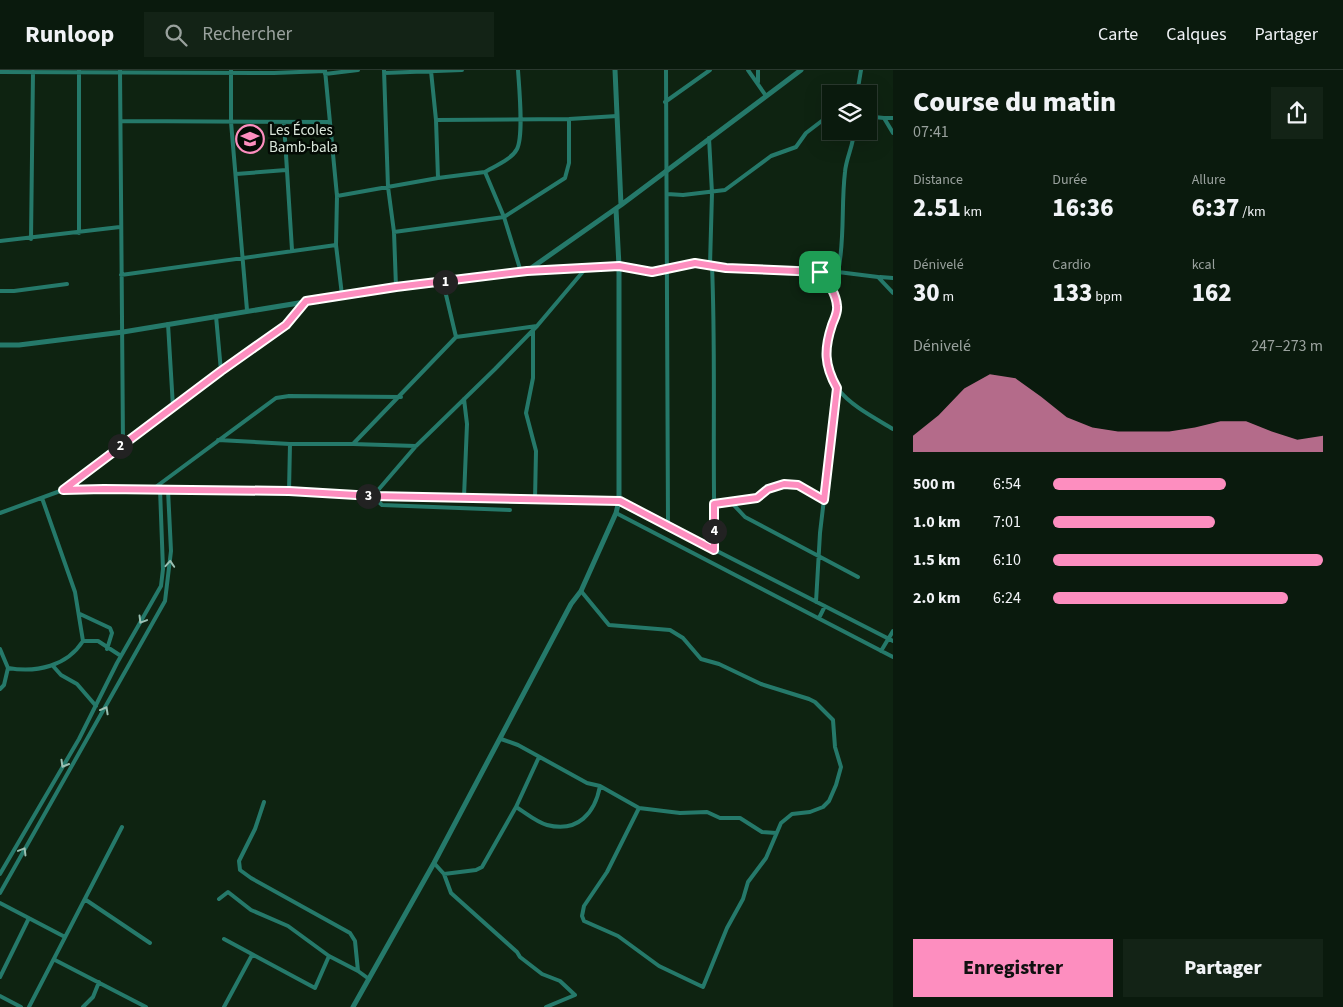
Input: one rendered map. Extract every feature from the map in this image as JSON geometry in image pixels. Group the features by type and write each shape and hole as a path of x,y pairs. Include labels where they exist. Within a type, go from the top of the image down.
{"street":[{"path":"0,72 325,72 358,70"},
{"path":"396,287 394,232 388,187 384,72 462,70"},
{"path":"337,196 438,178 485,172 512,156 517,150 520,141 518,70"},
{"path":"615,70 621,204"},
{"path":"666,70 668,526"},
{"path":"666,102 710,70"},
{"path":"748,70 766,96"},
{"path":"758,70 758,82"},
{"path":"527,271 616,209 800,70"},
{"path":"860,85 861,70"},
{"path":"79,71 79,232"},
{"path":"120,71 123,443"},
{"path":"231,71 231,122 241,259 247,310"},
{"path":"431,71 436,120 438,178"},
{"path":"31,239 33,72"},
{"path":"325,72 337,196 336,244 342,296"},
{"path":"436,120 569,119 617,116"},
{"path":"877,117 893,118"},
{"path":"884,118 893,133"},
{"path":"394,232 504,218 565,178 569,163 569,119"},
{"path":"667,194 683,195 725,190 771,156 796,147 806,133 822,121"},
{"path":"121,122 330,122"},
{"path":"284,123 292,250"},
{"path":"709,138 712,193 711,265 715,335 714,550"},
{"path":"838,272 842,249 846,165 852,140"},
{"path":"236,174 286,170"},
{"path":"485,172 504,218 521,272"},
{"path":"353,1007 434,863 571,604 581,591 620,501 619,266 616,209"},
{"path":"0,241 31,239 120,227"},
{"path":"121,275 336,244"},
{"path":"0,345 19,345 123,332 216,315 396,287 527,271 619,266 644,272 667,270 686,264 838,272 892,279"},
{"path":"373,496 416,446 537,326 586,268"},
{"path":"820,272 832,288 837,305 826,345 828,373 846,399 893,429"},
{"path":"878,277 893,293"},
{"path":"444,282 456,337"},
{"path":"0,291 67,284"},
{"path":"0,514 63,490 123,443 286,325 306,301"},
{"path":"216,315 221,371"},
{"path":"168,323 173,407"},
{"path":"353,444 456,337 537,326"},
{"path":"533,330 533,378 526,413 536,451 535,500"},
{"path":"816,602 824,500 837,388"},
{"path":"152,489 276,398 284,396 400,397"},
{"path":"464,399 467,424 464,497"},
{"path":"218,440 290,444 416,446"},
{"path":"289,491 290,444"},
{"path":"714,504 757,498 768,489 784,484 798,485 824,500"},
{"path":"0,874 96,706 121,656 161,586 163,570 160,489"},
{"path":"63,490 289,491 373,496 620,501 893,641"},
{"path":"0,893 165,601 171,551 168,490"},
{"path":"373,496 382,505 510,510"},
{"path":"8,668 32,669 53,666 78,650 83,641 75,592 42,498"},
{"path":"730,501 745,517 858,577"},
{"path":"616,513 893,657"},
{"path":"581,591 609,625 670,630 683,638 701,659 719,664 761,684 809,699 833,720 836,747 841,767 832,795 829,801 817,810 798,813 785,819 776,834 766,858 748,882 744,898 730,922 703,988 667,970 618,936 584,921 582,916 584,906 610,866 639,808"},
{"path":"819,618 825,606"},
{"path":"80,614 110,628 112,633 107,648"},
{"path":"881,650 893,630"},
{"path":"83,641 98,641 121,656"},
{"path":"0,649 8,668 4,684 0,689"},
{"path":"53,666 61,676 77,684 96,706"},
{"path":"501,739 518,745 587,783 600,786 639,808 680,812 707,812 720,818 740,818 762,832 776,834"},
{"path":"444,874 476,870 482,867 516,807 539,757"},
{"path":"516,807 547,824 568,825 583,820 590,813 598,799 600,786"},
{"path":"264,802 255,829 239,861 240,870 350,933 355,941 358,971"},
{"path":"29,1007 86,900 122,827"},
{"path":"434,863 444,874 451,893 517,952 522,959 542,974 560,981 576,996 546,1007"},
{"path":"219,899 228,892 251,910 288,926 329,956 369,979"},
{"path":"86,900 150,943"},
{"path":"0,902 65,937"},
{"path":"0,977 29,918"},
{"path":"224,939 315,988 329,956"},
{"path":"224,1007 252,955"},
{"path":"54,960 146,1007"},
{"path":"84,1007 93,997 99,982"},
{"path":"0,996 21,1007"}],"place":[{"name":"Les Écoles Bamb-bala","path":"250,139"}],"route":[{"path":"695,263 726,268 820,272 832,288 837,305 826,345 828,373 837,388 824,500 798,485 784,484 768,489 757,498 714,504 714,550 620,501 373,496 289,491 63,490 123,443 286,325 306,301 396,287 527,271 619,266 652,272 695,263"}]}
